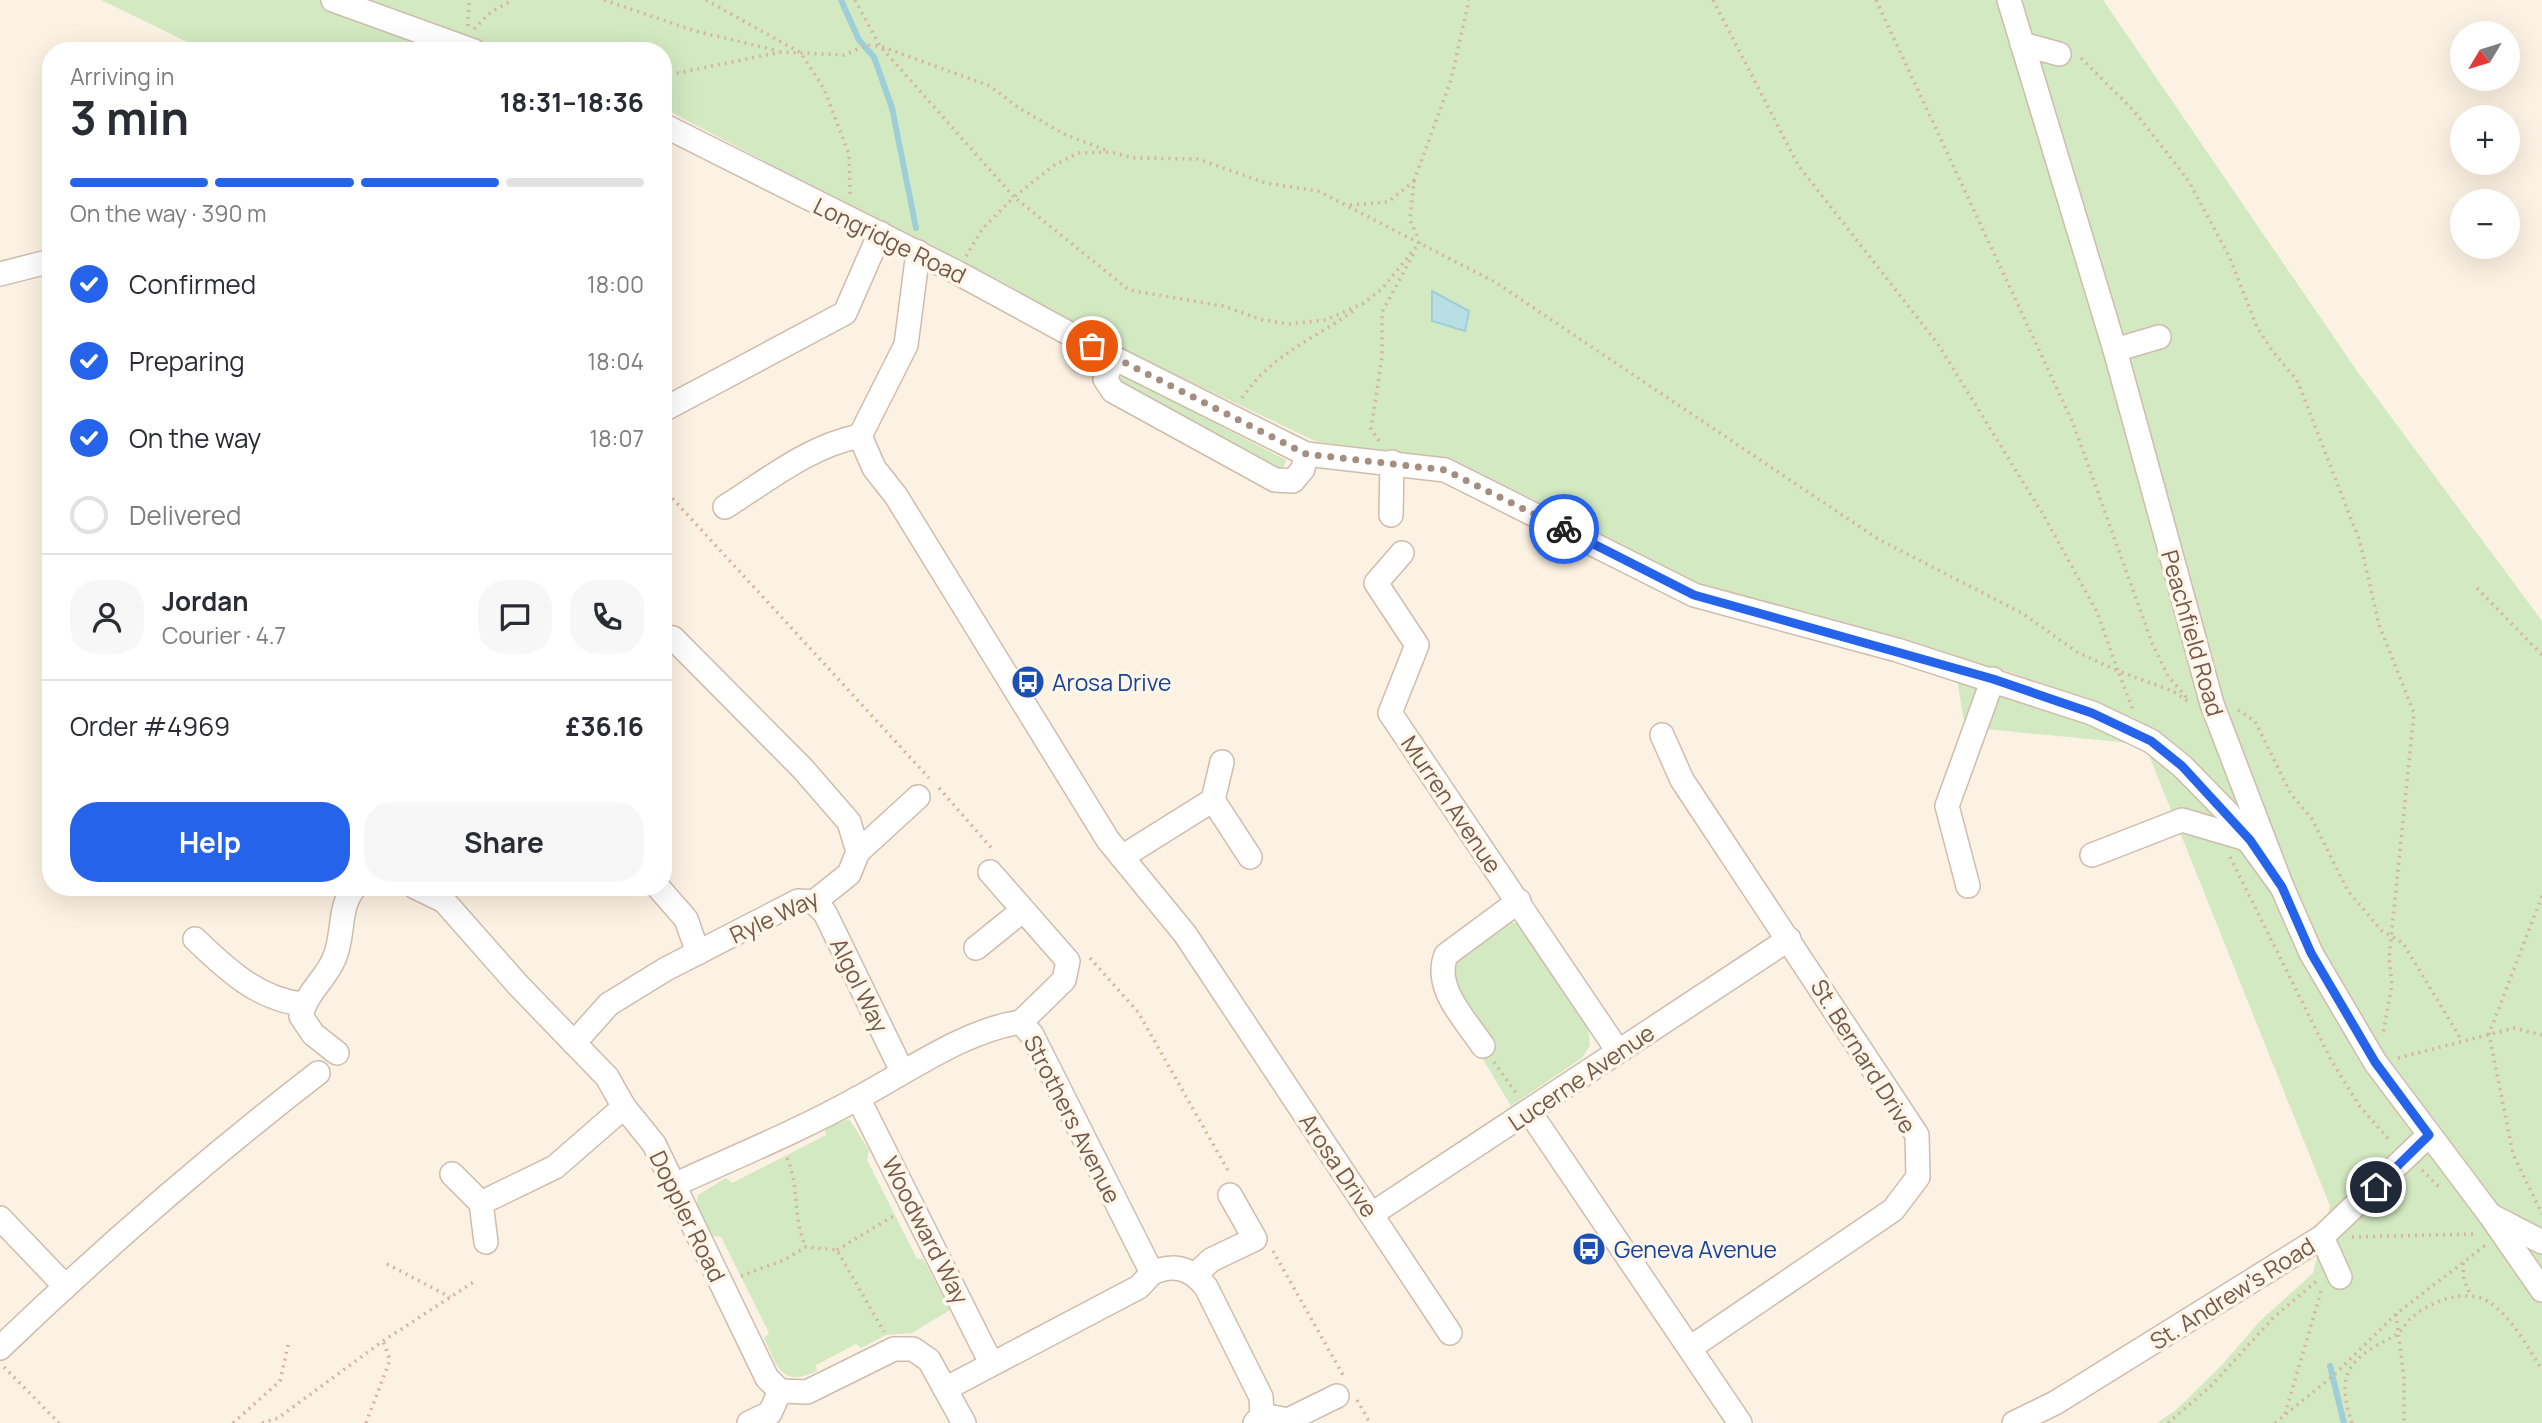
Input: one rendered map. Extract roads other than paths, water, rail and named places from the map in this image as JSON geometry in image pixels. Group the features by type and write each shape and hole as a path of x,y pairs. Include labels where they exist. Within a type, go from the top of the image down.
{"street":[{"path":"333,0 468,42"},
{"name":"Peachfield Road","path":"2009,0 2115,350 2212,704 2229,755 2282,887 2311,953 2375,1062 2542,1290"},
{"path":"2022,44 2065,52"},
{"name":"Longridge Road","path":"672,130 880,233 1114,358 1306,454 1389,457 1445,470 1694,595 1993,679 2092,713 2143,738 2182,766 2250,840 2282,887"},
{"path":"672,405 845,313 880,233"},
{"path":"725,507 806,455 834,441 860,436 906,345 918,253"},
{"path":"0,274 42,263"},
{"path":"2115,350 2159,337"},
{"path":"1114,358 1105,379 1113,391 1275,480 1293,481 1303,469 1306,454"},
{"name":"Arosa Drive","path":"860,436 874,468 896,496 1108,840 1185,934 1450,1333"},
{"path":"1389,457 1391,514"},
{"name":"Murren Avenue","path":"1402,552 1376,583 1417,645 1390,713 1618,1051"},
{"path":"672,638 803,769 849,822 858,852"},
{"path":"1968,886 1947,806 1993,679"},
{"name":"St. Bernard Drive","path":"1662,735 1682,780 1917,1135 1918,1177 1894,1210 1690,1348"},
{"path":"1122,858 1213,800 1222,762"},
{"name":"Ryle Way","path":"574,1043 609,1004 698,953 798,901 814,902 849,874 858,852 918,797"},
{"path":"1213,800 1250,857"},
{"path":"2092,855 2182,820 2250,840"},
{"path":"990,872 1021,911 1064,954 1069,966 1065,979 1021,1022"},
{"path":"337,1053 301,1016 303,1004 334,959 348,896"},
{"name":"Doppler Road","path":"434,896 444,901 607,1077 624,1107 654,1144 767,1378 780,1391"},
{"path":"666,896 685,919 698,953"},
{"path":"1483,1046 1444,986 1441,969 1446,955 1519,901"},
{"name":"Algol Way","path":"814,902 825,913 902,1071"},
{"path":"976,948 1021,911"},
{"path":"195,939 226,969 278,1002 303,1004"},
{"name":"Lucerne Avenue","path":"1372,1214 1789,939"},
{"name":"Strothers Avenue","path":"674,1185 858,1098 902,1071 1003,1025 1021,1022 1032,1035 1152,1273"},
{"path":"0,1348 65,1286 245,1130 318,1073"},
{"name":"Woodward Way","path":"858,1098 992,1363"},
{"path":"481,1203 555,1167 624,1107"},
{"path":"1529,1111 1740,1423"},
{"name":"St. Andrew's Road","path":"2014,1423 2055,1403 2322,1237 2429,1135"},
{"path":"452,1174 481,1203 486,1242"},
{"path":"1196,1274 1212,1260 1258,1243 1230,1195"},
{"path":"0,1218 65,1286"},
{"name":"Peachfield Road","path":"2496,1224 2542,1242"},
{"path":"2322,1237 2340,1277"},
{"path":"945,1389 1139,1287 1152,1273 1165,1267 1181,1268 1196,1274 1206,1287 1261,1396 1258,1419 1288,1420 1337,1396"},
{"path":"750,1423 770,1413 780,1391 807,1392 894,1349 913,1349 929,1360 964,1423"}],"water":[{"path":"1432,291 1469,311 1465,331 1432,321"}],"waterway":[{"path":"841,0 859,40 874,57 892,108 916,228"},
{"path":"2330,1366 2344,1423"}],"place":[{"name":"Arosa Drive","path":"1028,682"},
{"name":"Geneva Avenue","path":"1589,1249"}]}
